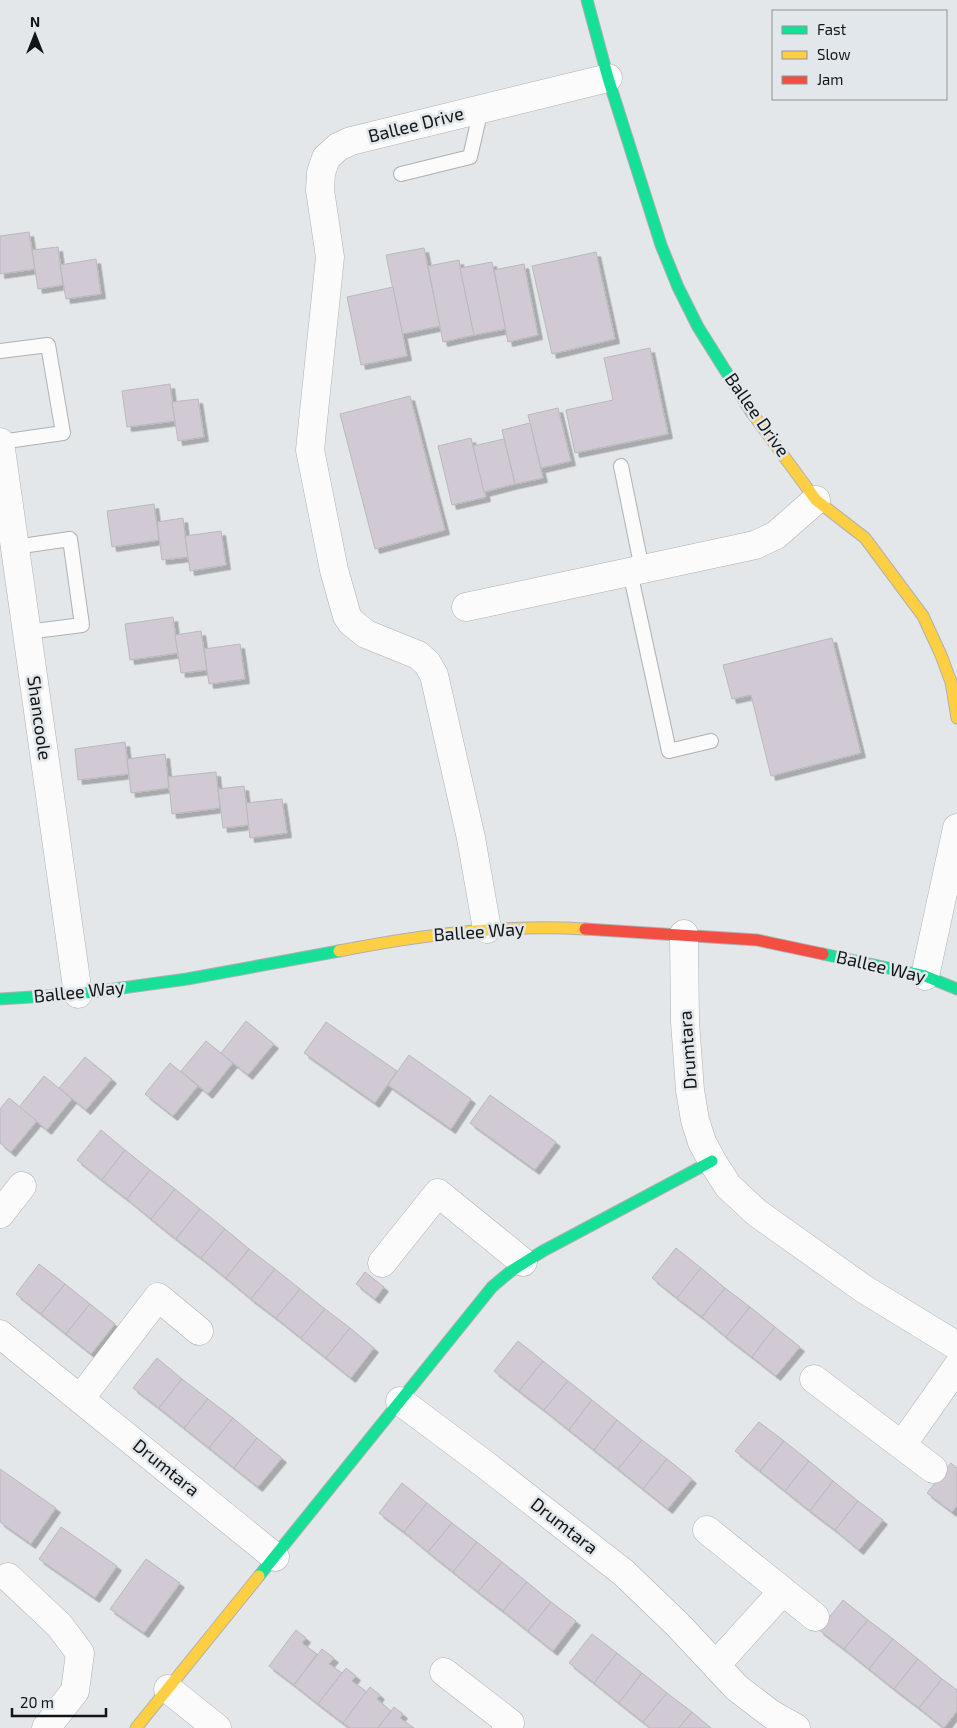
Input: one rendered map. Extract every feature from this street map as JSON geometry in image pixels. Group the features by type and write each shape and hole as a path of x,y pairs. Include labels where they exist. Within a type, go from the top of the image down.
{"street":[{"name":"Ballee Drive","path":"587,0 608,78 661,245 678,287 698,327 751,411 816,500 865,538 923,616 942,656 950,682 957,718"},
{"name":"Ballee Drive","path":"487,929 471,838 434,675 427,663 418,656 361,631 347,616 343,606 310,450 330,257 320,190 321,172 326,158 338,147 351,141 608,78"},
{"name":"Shancoole","path":"0,442 78,994"},
{"path":"466,607 755,544 776,535 816,500"},
{"path":"925,976 957,828"},
{"name":"Ballee Way","path":"0,999 78,994 187,979 407,938 487,929 570,928 757,940 925,976 957,989"},
{"name":"Drumtara","path":"684,934 685,1022 690,1090 695,1120 702,1142 712,1162 728,1186 757,1213 864,1289 957,1346"},
{"path":"136,1728 492,1286 523,1262 630,1203 712,1162"},
{"path":"0,1214 22,1186"},
{"path":"382,1263 438,1193 523,1262"},
{"path":"80,1398 158,1297 199,1331"},
{"name":"Drumtara","path":"0,1334 275,1556"},
{"path":"902,1445 957,1367"},
{"path":"814,1379 933,1469"},
{"name":"Drumtara","path":"400,1401 624,1573 679,1626 737,1688 750,1699 796,1728"},
{"path":"706,1530 815,1617"},
{"path":"8,1578 59,1625 80,1653 75,1690 46,1728"},
{"path":"716,1665 782,1592"},
{"path":"444,1672 511,1726"},
{"path":"168,1690 217,1728"}],"lane":[{"path":"401,174 470,157 481,109"},
{"path":"0,351 48,345 63,433 0,442"},
{"path":"621,466 636,570 669,751 711,741"},
{"path":"15,547 70,539 82,625 27,632"}],"building":[{"path":"29,232 35,269 0,274 0,236"},
{"path":"58,247 63,285 38,289 32,250"},
{"path":"424,248 440,326 402,334 386,255"},
{"path":"596,252 615,339 552,354 532,266"},
{"path":"96,259 101,294 66,299 60,265"},
{"path":"459,260 474,335 443,342 428,266"},
{"path":"492,262 506,329 474,335 460,268"},
{"path":"524,264 538,335 508,342 494,270"},
{"path":"393,287 407,356 361,365 347,297"},
{"path":"650,348 668,434 575,453 566,410 613,400 604,358"},
{"path":"170,384 175,421 127,427 122,391"},
{"path":"410,396 445,530 375,549 340,414"},
{"path":"198,399 204,437 178,441 172,402"},
{"path":"558,408 571,461 541,468 528,415"},
{"path":"530,423 543,478 515,484 502,430"},
{"path":"471,438 486,497 452,505 438,446"},
{"path":"504,439 515,484 484,492 473,446"},
{"path":"154,504 159,540 112,547 107,511"},
{"path":"183,518 188,557 162,560 157,522"},
{"path":"221,531 226,565 190,571 185,536"},
{"path":"173,617 178,653 130,660 125,624"},
{"path":"201,631 207,670 181,673 175,635"},
{"path":"832,638 861,753 771,776 751,695 732,699 723,665"},
{"path":"240,644 245,679 209,684 204,649"},
{"path":"125,742 129,774 78,780 75,749"},
{"path":"165,754 169,788 131,793 127,759"},
{"path":"216,772 220,808 172,814 168,777"},
{"path":"244,786 249,825 223,828 218,789"},
{"path":"282,799 287,833 250,838 246,803"},
{"path":"246,1021 274,1044 248,1075 221,1053"},
{"path":"326,1022 397,1071 375,1103 304,1053"},
{"path":"206,1041 233,1063 208,1094 181,1071"},
{"path":"409,1055 471,1099 451,1129 388,1085"},
{"path":"85,1057 112,1079 86,1110 59,1088"},
{"path":"170,1063 198,1086 173,1116 145,1094"},
{"path":"44,1076 72,1099 47,1130 19,1107"},
{"path":"490,1095 556,1142 535,1170 470,1123"},
{"path":"9,1098 37,1121 11,1152 0,1143 0,1109"},
{"path":"101,1130 125,1150 102,1180 77,1160"},
{"path":"125,1150 150,1170 127,1199 102,1180"},
{"path":"150,1170 175,1189 151,1219 127,1199"},
{"path":"175,1189 200,1209 176,1239 151,1219"},
{"path":"200,1209 225,1229 201,1258 176,1239"},
{"path":"225,1229 249,1249 226,1278 201,1258"},
{"path":"676,1248 701,1268 677,1298 652,1278"},
{"path":"249,1249 275,1269 251,1299 226,1278"},
{"path":"39,1264 65,1284 41,1314 16,1294"},
{"path":"701,1268 725,1288 702,1317 677,1298"},
{"path":"275,1269 300,1289 276,1318 251,1299"},
{"path":"365,1272 384,1287 375,1299 356,1284"},
{"path":"65,1284 90,1304 66,1334 41,1314"},
{"path":"725,1288 750,1307 726,1337 702,1317"},
{"path":"300,1289 325,1309 301,1338 276,1318"},
{"path":"90,1304 115,1324 91,1354 66,1334"},
{"path":"750,1307 775,1327 752,1357 726,1337"},
{"path":"325,1309 350,1328 326,1358 301,1338"},
{"path":"775,1327 800,1347 776,1376 752,1357"},
{"path":"350,1328 374,1348 351,1378 326,1358"},
{"path":"518,1341 543,1361 519,1391 494,1371"},
{"path":"157,1358 182,1379 159,1408 133,1388"},
{"path":"543,1361 568,1381 544,1410 519,1391"},
{"path":"182,1379 208,1399 184,1428 159,1408"},
{"path":"568,1381 592,1400 569,1430 544,1410"},
{"path":"208,1399 233,1418 209,1448 184,1428"},
{"path":"592,1400 617,1420 594,1450 569,1430"},
{"path":"233,1418 257,1438 234,1468 209,1448"},
{"path":"617,1420 642,1440 618,1469 594,1450"},
{"path":"759,1422 784,1441 760,1471 735,1451"},
{"path":"257,1438 282,1458 258,1487 234,1468"},
{"path":"642,1440 667,1459 643,1489 618,1469"},
{"path":"784,1441 809,1461 785,1491 760,1471"},
{"path":"667,1459 692,1479 668,1509 643,1489"},
{"path":"809,1461 833,1481 810,1511 785,1491"},
{"path":"951,1463 957,1468 957,1506 952,1512 927,1493"},
{"path":"0,1469 56,1508 31,1544 0,1522"},
{"path":"833,1481 858,1501 835,1530 810,1511"},
{"path":"402,1483 427,1503 404,1532 379,1513"},
{"path":"858,1501 883,1520 859,1550 835,1530"},
{"path":"427,1503 452,1523 428,1552 404,1532"},
{"path":"452,1523 477,1542 453,1572 428,1552"},
{"path":"61,1527 117,1566 95,1598 39,1559"},
{"path":"477,1542 502,1562 478,1592 453,1572"},
{"path":"146,1559 180,1583 144,1633 110,1609"},
{"path":"502,1562 527,1582 503,1611 478,1592"},
{"path":"527,1582 551,1602 528,1631 503,1611"},
{"path":"843,1600 868,1620 844,1649 819,1630"},
{"path":"551,1602 576,1621 553,1651 528,1631"},
{"path":"868,1620 893,1639 869,1669 844,1649"},
{"path":"296,1630 306,1638 302,1643 317,1654 294,1685 269,1666"},
{"path":"592,1634 617,1653 594,1683 569,1663"},
{"path":"893,1639 918,1659 894,1689 869,1669"},
{"path":"322,1649 334,1658 329,1664 342,1673 318,1704 294,1685"},
{"path":"617,1653 642,1673 619,1703 594,1683"},
{"path":"918,1659 942,1679 919,1708 894,1689"},
{"path":"346,1668 356,1676 352,1681 367,1692 343,1723 318,1704"},
{"path":"642,1673 667,1693 643,1722 619,1703"},
{"path":"942,1679 957,1690 957,1711 944,1728 919,1708"},
{"path":"370,1687 380,1695 377,1699 391,1711 378,1728 350,1728 343,1723"},
{"path":"667,1693 692,1712 679,1728 650,1728 643,1722"},
{"path":"394,1707 403,1714 400,1718 414,1728 378,1728"},
{"path":"692,1712 711,1728 679,1728"}],"traffic: fast":[{"path":"587,0 608,78 661,245 678,287 698,327 752,413"},
{"path":"0,999 78,994 187,979 339,951"},
{"path":"823,954 925,976 957,989"},
{"path":"259,1576 492,1287 511,1271 543,1251 712,1161"}],"traffic: slow":[{"path":"752,413 816,500 865,538 923,616 951,682 957,718"},
{"path":"339,951 400,940 462,932 523,928 585,929"},
{"path":"136,1728 259,1576"}],"traffic: jam":[{"path":"585,929 757,940 823,954"}]}
